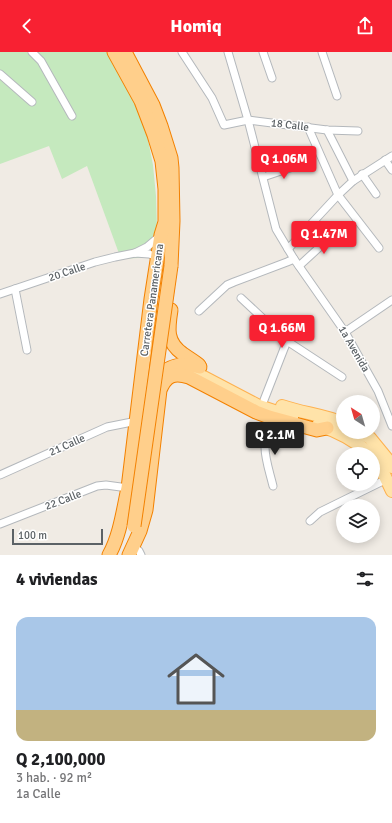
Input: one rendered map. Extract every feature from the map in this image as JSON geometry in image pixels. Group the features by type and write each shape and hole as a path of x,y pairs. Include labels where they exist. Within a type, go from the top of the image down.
{"highway":[{"name":"Carretera Panamericana","path":"114,552 134,526 171,266 173,221 171,158 161,126 153,105 119,55"},
{"name":"Carretera Panamericana","path":"114,552 128,488 151,299 161,234 165,222 162,161 141,101 119,55"},
{"path":"172,168 178,193 180,236 169,336 175,346 182,353 194,360 198,370"},
{"path":"165,222 166,241 157,324 163,343 175,359"},
{"path":"114,552 125,530 129,513 146,409 153,386 160,375 170,368 192,364 198,370"},
{"path":"135,552 146,510 160,390 167,379 177,375 189,377 256,412 274,419 316,430 327,428"}],"main road":[{"path":"198,370 264,400 291,409 336,421"},
{"path":"198,370 259,406 327,428 354,441 362,447"},
{"path":"371,439 392,467"},
{"path":"380,466 392,491"}],"street":[{"path":"32,52 41,61 72,116"},
{"path":"105,52 119,55"},
{"name":"18 Calle","path":"182,52 212,98 224,125 248,120 327,130 358,131"},
{"path":"263,52 272,78"},
{"path":"322,52 337,96"},
{"name":"1a Avenida","path":"230,53 276,229 294,259 345,332 378,391 392,426"},
{"path":"0,74 32,102"},
{"path":"308,127 338,195 379,248"},
{"path":"327,130 353,181"},
{"path":"288,249 353,181 392,156"},
{"path":"385,160 392,170"},
{"path":"263,177 299,165"},
{"path":"362,174 376,194"},
{"path":"299,266 337,230"},
{"name":"20 Calle","path":"135,253 147,246 161,234"},
{"name":"20 Calle","path":"0,294 95,262 135,253 149,254 158,257"},
{"path":"199,311 227,285 294,259"},
{"path":"15,289 27,350"},
{"path":"241,298 287,341 342,377"},
{"path":"345,332 392,300"},
{"path":"264,400 287,341"},
{"path":"273,486 265,452 265,438 270,424 274,419"},
{"name":"21 Calle","path":"0,474 106,427 137,421"},
{"path":"310,521 320,512 387,479"},
{"name":"22 Calle","path":"0,524 97,486 106,485 128,488"}],"green space":[{"path":"0,52 107,52 135,104 146,130 153,165 156,196 157,228 154,257 121,259 87,166 62,179 49,146 0,164"}]}
